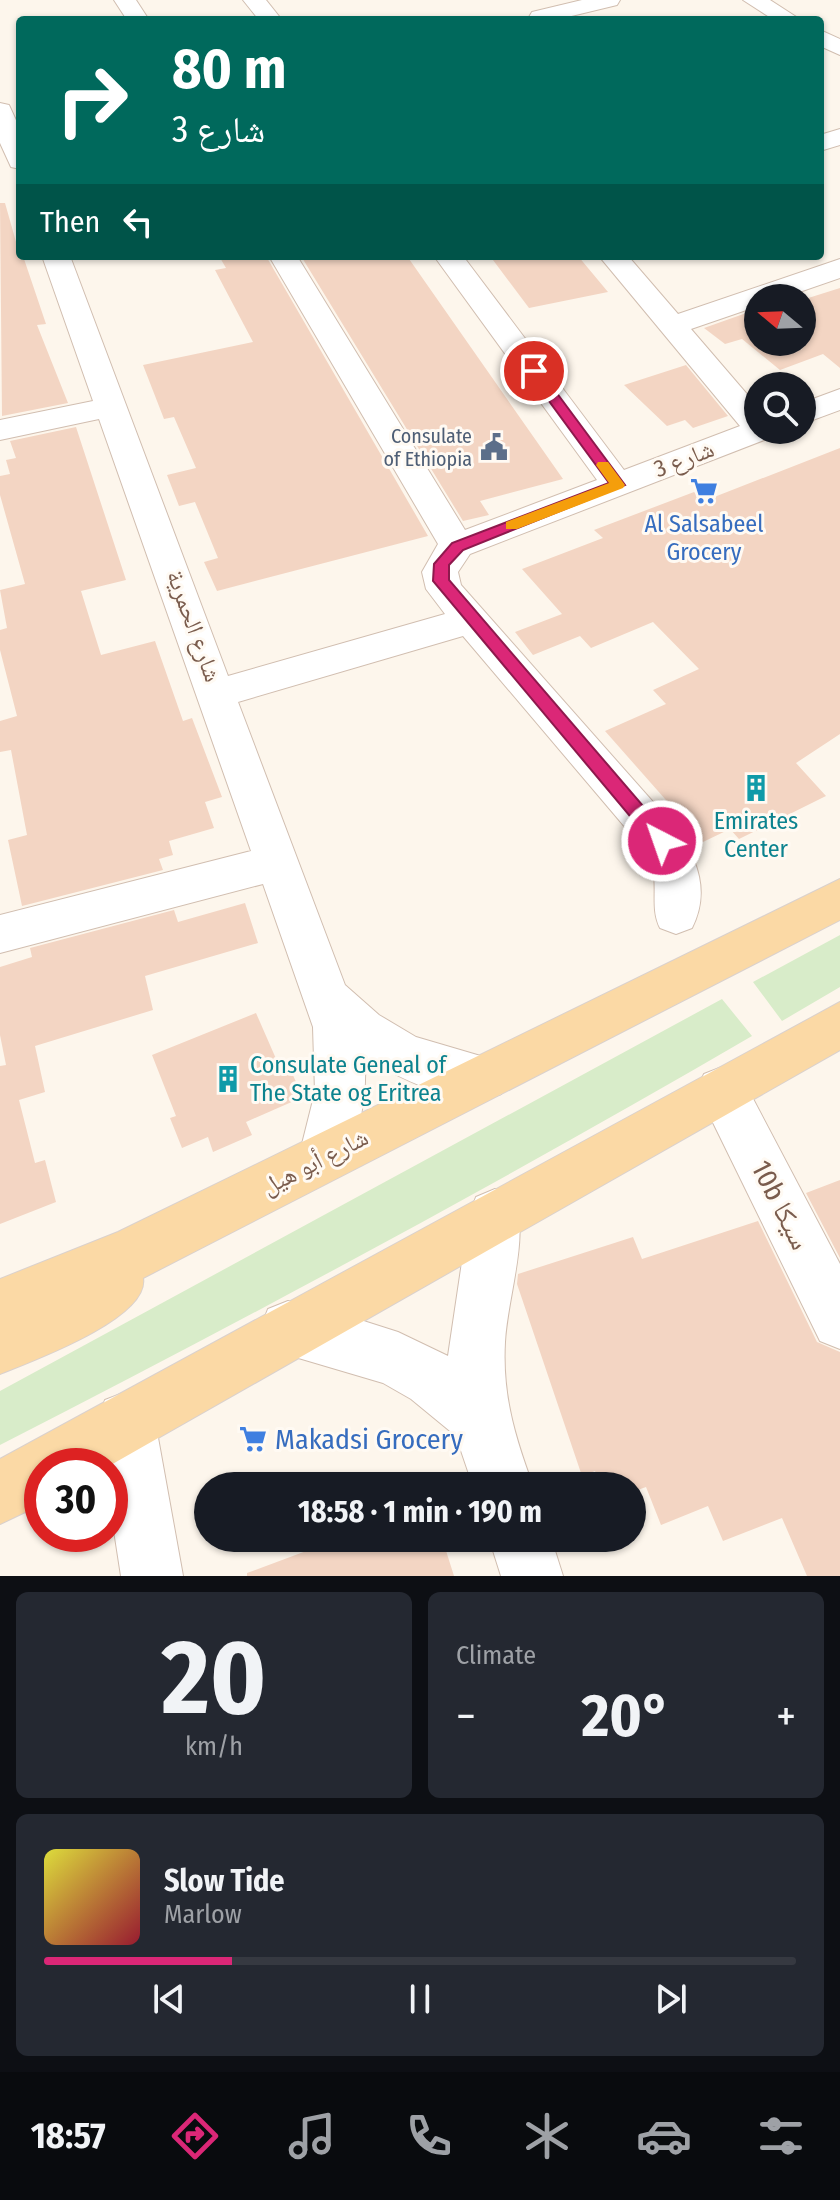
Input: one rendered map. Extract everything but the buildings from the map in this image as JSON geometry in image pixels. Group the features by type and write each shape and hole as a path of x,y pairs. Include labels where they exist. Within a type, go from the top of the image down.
{"main road":[{"name":"شارع أبو هيل","path":"0,1308 135,1253 840,898"},
{"path":"76,1448 722,1090 835,1031"},
{"path":"0,1345 94,1301 124,1272 135,1253"}],"street":[{"path":"254,0 268,16"},
{"path":"538,15 609,0"},
{"path":"754,0 783,16"},
{"path":"0,110 13,157"},
{"name":"شارع الحمرية","path":"58,260 218,693 276,863 337,1027 343,1079 337,1123 325,1156"},
{"path":"285,260 457,546 442,564 441,581 471,620 662,841 680,877 681,897 676,915"},
{"path":"451,260 618,485"},
{"path":"616,260 744,411"},
{"path":"672,326 840,268"},
{"path":"816,408 840,399"},
{"path":"0,430 113,406"},
{"name":"شارع 3","path":"457,546 744,435"},
{"path":"218,693 471,620"},
{"path":"0,934 276,863"},
{"name":"شارع الحمرية","path":"327,998 378,1044 410,1061 446,1072 484,1078"},
{"name":"10b سيكا","path":"722,1090 840,1321"},
{"path":"495,1215 477,1338 481,1420 498,1472"},
{"path":"288,1329 374,1351 413,1367 448,1389 481,1420"},
{"path":"126,1421 152,1576"},
{"path":"524,1552 532,1576"}],"green space":[{"path":"840,935 840,987 782,1021 753,982"},
{"path":"722,999 752,1036 379,1246 0,1445 0,1391"}],"slow traffic":[{"path":"511,526 618,485 603,465"}],"place":[{"name":"Consulate of Ethiopia","path":"494,447"},
{"name":"Al Salsabeel Grocery","path":"704,491"},
{"name":"Emirates Center","path":"756,788"},
{"name":"Consulate Geneal of The State og Eritrea","path":"228,1079"},
{"name":"Makadsi Grocery","path":"253,1439"}],"route":[{"path":"534,371 618,485 457,546 442,564 441,581 444,589 662,841"}]}
